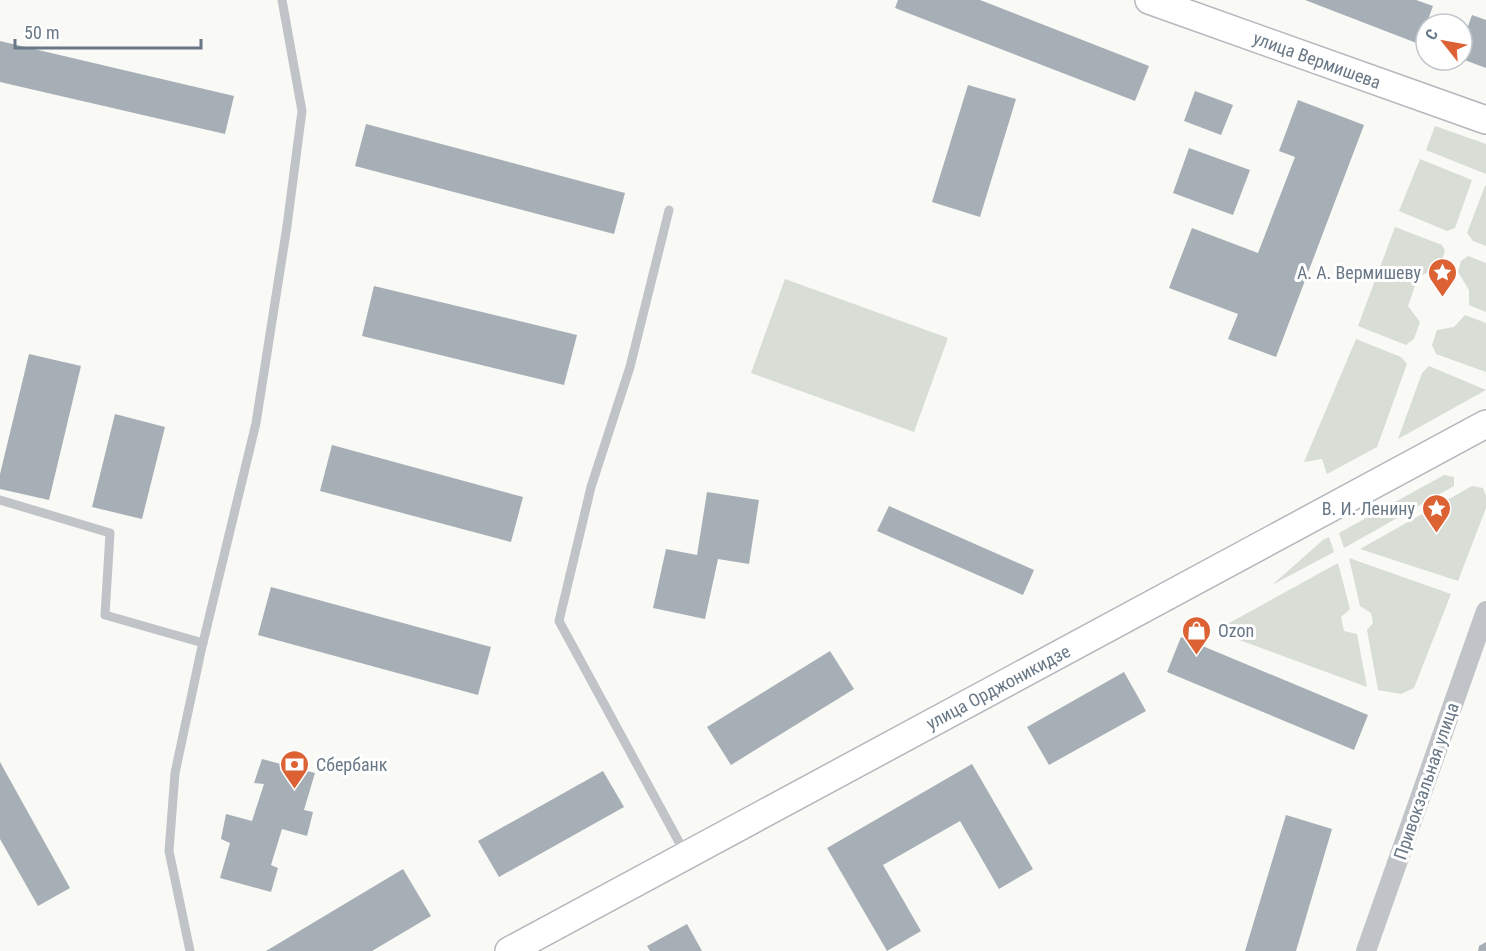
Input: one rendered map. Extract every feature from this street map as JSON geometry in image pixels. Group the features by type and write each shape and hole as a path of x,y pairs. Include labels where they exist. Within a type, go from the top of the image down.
{"street":[{"name":"улица Вермишева","path":"1149,0 1179,5 1486,120"},
{"name":"улица Орджоникидзе","path":"509,951 1486,424"},
{"name":"Привокзальная улица","path":"1366,951 1486,611"}],"lane":[{"path":"190,951 169,851 175,773 203,643 256,423 287,226 302,111 282,0"},
{"path":"669,210 630,367 591,487 559,621 686,855"},
{"path":"0,500 110,533 105,615 203,643"}],"shaded area":[{"path":"1435,126 1486,144 1486,174 1426,150"},
{"path":"1420,159 1472,180 1455,228 1447,231 1399,211"},
{"path":"1485,186 1486,246 1473,241 1467,233"},
{"path":"1395,227 1442,245 1445,251 1440,267 1418,277 1408,306 1420,322 1414,339 1406,345 1358,326"},
{"path":"1468,256 1486,263 1486,312 1469,305 1469,290 1458,272 1461,261"},
{"path":"785,279 948,338 914,432 751,373"},
{"path":"1465,315 1486,323 1486,372 1436,354 1432,345 1437,330 1454,327"},
{"path":"1356,339 1401,357 1407,364 1377,447 1327,474 1322,459 1304,462"},
{"path":"1429,366 1486,390 1398,439 1422,373"},
{"path":"1444,475 1454,477 1454,486 1344,548 1339,533"},
{"path":"1472,486 1483,488 1486,508 1458,581 1360,549"},
{"path":"1329,537 1334,552 1272,585 1323,540"},
{"path":"1349,558 1451,594 1414,688 1401,694 1378,690 1367,630 1373,623 1371,613 1360,606"},
{"path":"1338,563 1350,609 1341,617 1344,631 1357,634 1367,687 1226,635 1222,627"}],"building":[{"path":"898,0 980,0 1149,66 1135,101 895,8"},
{"path":"1305,0 1416,0 1433,6 1431,12 1414,12 1414,42"},
{"path":"1474,16 1486,20 1486,68 1474,64"},
{"path":"0,41 234,96 225,134 0,82"},
{"path":"968,85 1016,99 980,217 932,202"},
{"path":"1195,91 1233,105 1221,135 1184,121"},
{"path":"1298,100 1364,125 1276,357 1228,339 1238,314 1169,288 1192,228 1258,253 1295,157 1279,151"},
{"path":"366,124 625,193 614,234 355,166"},
{"path":"1189,148 1250,170 1233,215 1173,193"},
{"path":"374,286 577,335 564,385 362,336"},
{"path":"29,354 81,366 49,500 0,489 0,474"},
{"path":"115,414 165,427 142,519 92,507"},
{"path":"332,445 523,497 511,542 320,491"},
{"path":"707,492 759,500 749,564 718,559 705,619 653,608 666,549 697,555"},
{"path":"889,506 1034,570 1023,595 877,531"},
{"path":"271,587 491,647 478,695 258,635"},
{"path":"1181,637 1368,715 1354,750 1167,672"},
{"path":"830,651 854,689 731,765 707,727"},
{"path":"1124,672 1146,711 1049,765 1027,727"},
{"path":"262,759 315,773 304,810 313,812 307,836 282,829 271,865 278,868 271,892 220,878 230,843 221,839 226,814 252,821 264,784 254,783"},
{"path":"0,762 70,888 38,906 0,839"},
{"path":"972,764 1033,869 999,889 960,821 883,865 921,931 887,951 827,848"},
{"path":"603,771 624,807 499,877 478,841"},
{"path":"1286,815 1332,829 1296,951 1245,951"},
{"path":"403,869 431,916 372,951 266,951"},
{"path":"687,924 702,951 650,951 647,946"},
{"path":"1486,942 1486,951 1478,951 1479,946"}],"place":[{"name":"А. А. Вермишеву","path":"1442,298"},
{"name":"В. И. Ленину","path":"1436,534"},
{"name":"Ozon","path":"1197,656"},
{"name":"Сбербанк","path":"295,790"}]}
